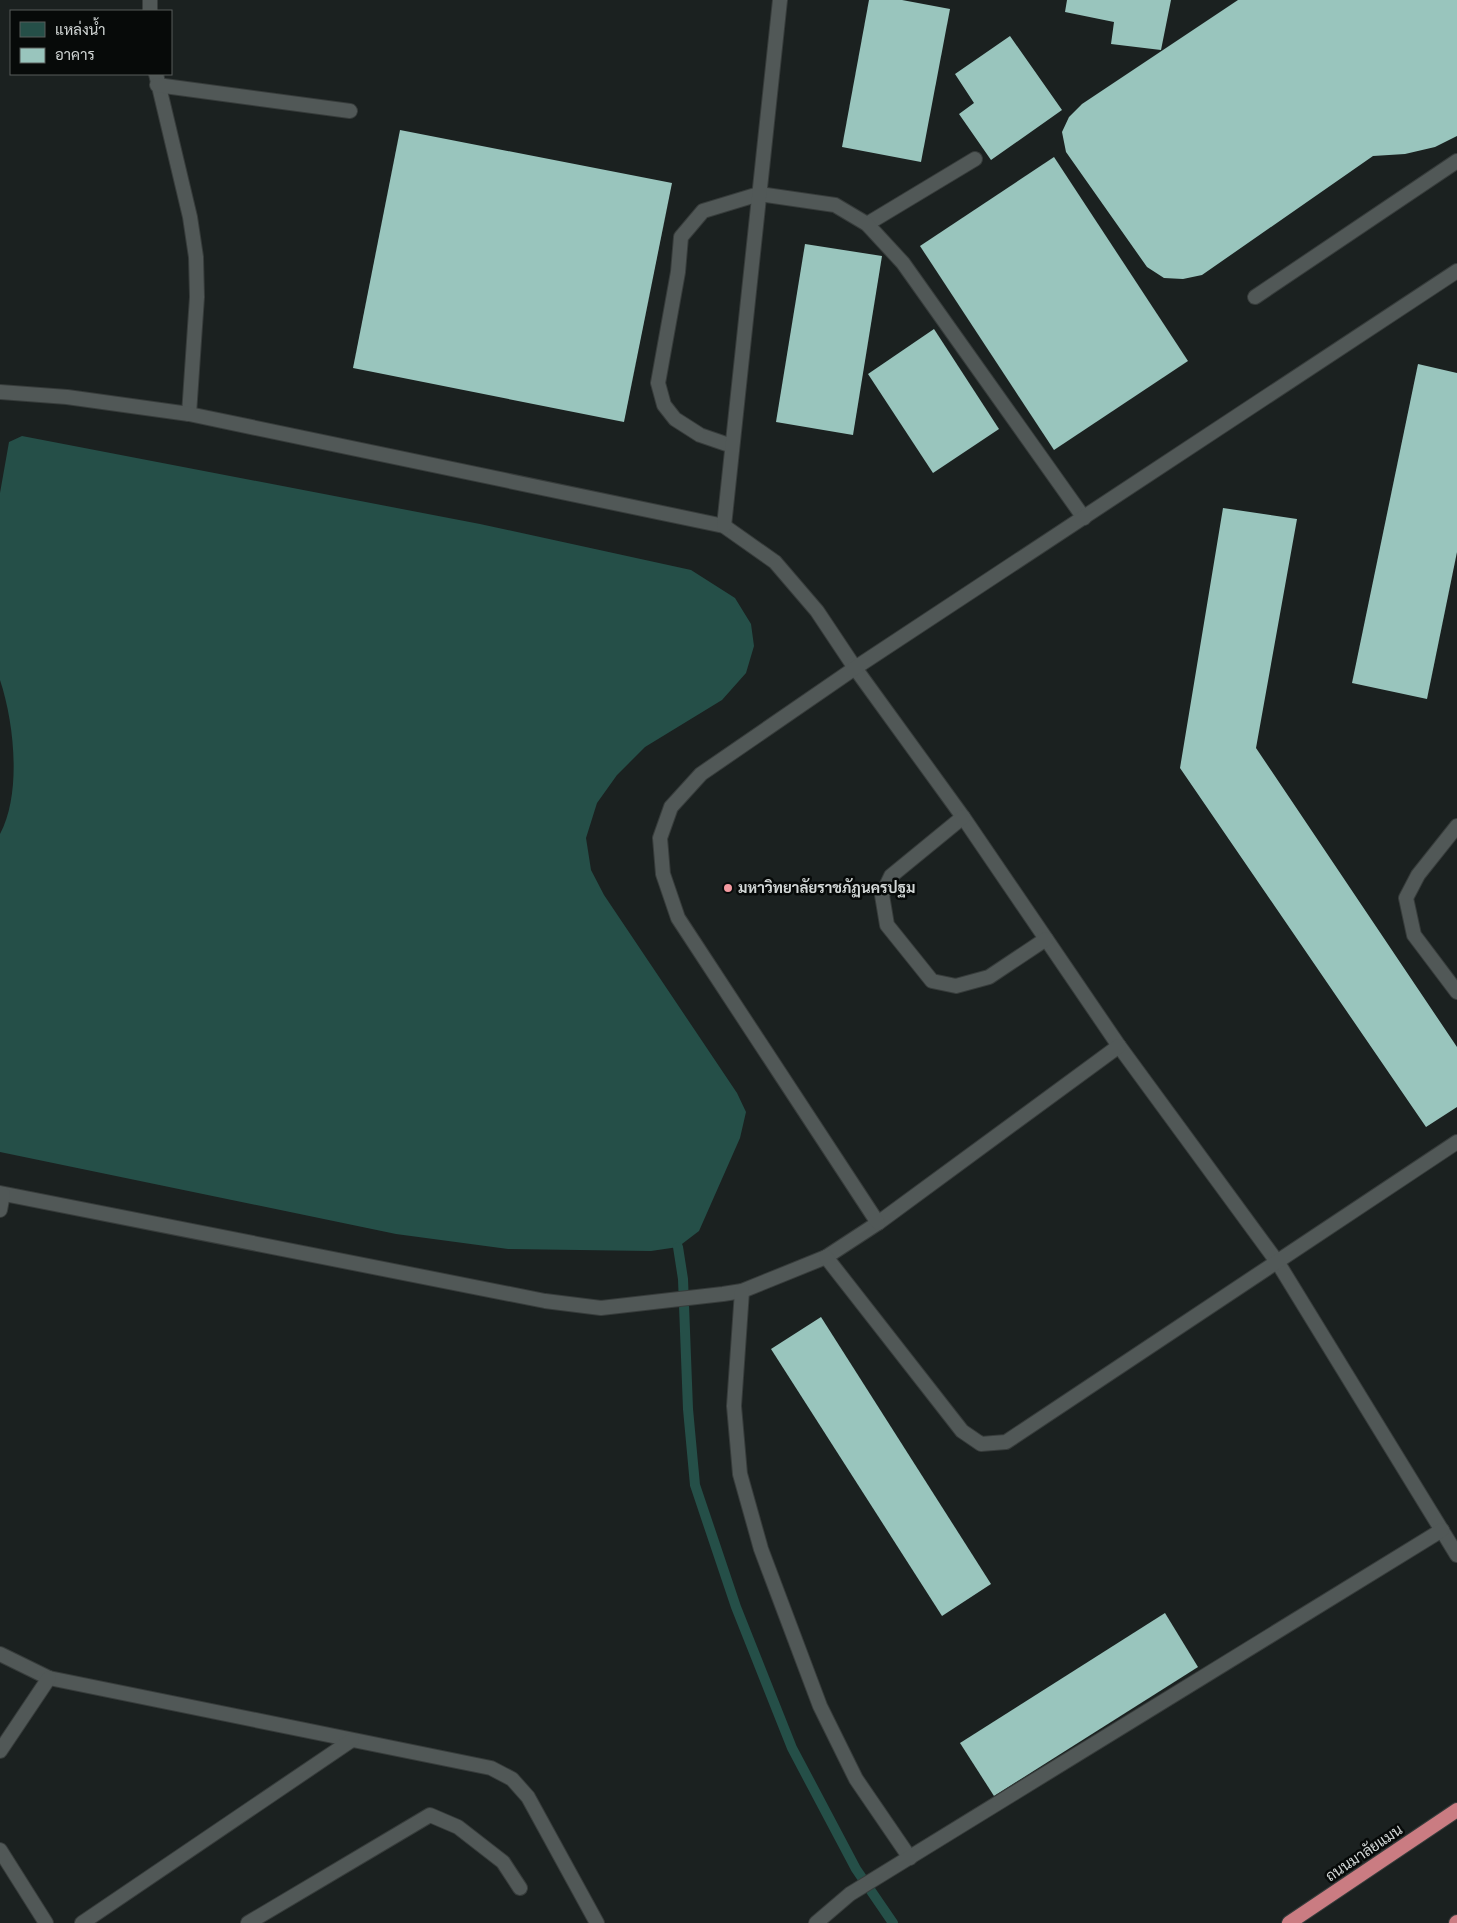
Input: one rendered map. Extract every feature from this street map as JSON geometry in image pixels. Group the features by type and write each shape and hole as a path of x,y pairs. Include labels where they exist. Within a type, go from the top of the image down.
{"highway":[{"name":"ถนนมาลัยแมน","path":"1289,1923 1457,1810"}],"lane":[{"path":"724,526 780,0"},
{"path":"189,414 197,297 196,257 190,218 156,79 350,111"},
{"path":"867,224 975,158"},
{"path":"1256,297 1457,161"},
{"path":"732,446 700,435 675,418 664,405 658,383 678,272 681,236 703,211 759,194 835,205 867,224 903,263 1084,518"},
{"path":"878,1223 678,918 663,874 660,838 671,807 701,774 855,668 1457,272"},
{"path":"0,392 67,397 189,414 724,526 775,562 817,611 855,668 963,817 1119,1046 1278,1263 1457,1555"},
{"path":"963,817 891,876 882,895 887,925 932,981 956,986 989,977 1046,939"},
{"path":"1457,826 1418,875 1406,898 1414,934 1457,992"},
{"path":"0,1210 2,1193 545,1302 601,1308 723,1294 742,1291 826,1256 878,1223 1119,1046"},
{"path":"826,1256 962,1431 981,1444 1006,1442 1278,1263 1457,1142"},
{"path":"742,1291 734,1406 740,1474 761,1549 820,1706 856,1779 910,1858"},
{"path":"816,1923 850,1894 1442,1530"},
{"path":"0,1654 49,1678 491,1768 512,1779 528,1798 597,1923"},
{"path":"0,1751 49,1678"},
{"path":"82,1923 352,1740"},
{"path":"248,1923 430,1815 458,1827 503,1862 520,1888"},
{"path":"0,1850 46,1923"}],"water":[{"path":"22,436 480,524 691,570 735,598 751,624 754,646 746,673 722,700 645,747 617,775 597,803 586,838 591,870 604,895 737,1093 746,1112 740,1138 699,1231 678,1247 651,1251 508,1249 396,1234 0,1152 0,834 7,817 11,799 14,757 9,716 0,680 0,493 9,442"}],"building":[{"path":"869,0 902,0 950,9 921,162 842,147"},
{"path":"1067,0 1171,0 1161,50 1111,44 1114,22 1065,12"},
{"path":"1238,0 1457,0 1457,136 1435,147 1405,154 1373,156 1202,275 1183,279 1164,278 1147,267 1066,152 1062,132 1069,117 1082,104"},
{"path":"1010,36 1062,110 991,160 959,114 974,103 955,74"},
{"path":"400,130 672,183 624,422 353,368"},
{"path":"1054,157 1188,361 1054,450 920,246"},
{"path":"805,244 882,256 853,435 776,422"},
{"path":"934,329 999,429 933,473 868,374"},
{"path":"1418,364 1457,373 1457,552 1427,699 1352,683"},
{"path":"1223,508 1297,519 1256,748 1457,1047 1457,1107 1426,1127 1180,768"},
{"path":"821,1317 991,1584 942,1616 771,1349"},
{"path":"1165,1613 1198,1667 994,1796 960,1743"}],"waterway":[{"path":"678,1247 683,1279 688,1409 695,1485 736,1607 792,1748 856,1869 893,1923"}],"place":[{"name":"มหาวิทยาลัยราชภัฏนครปฐม","path":"728,888"}]}
